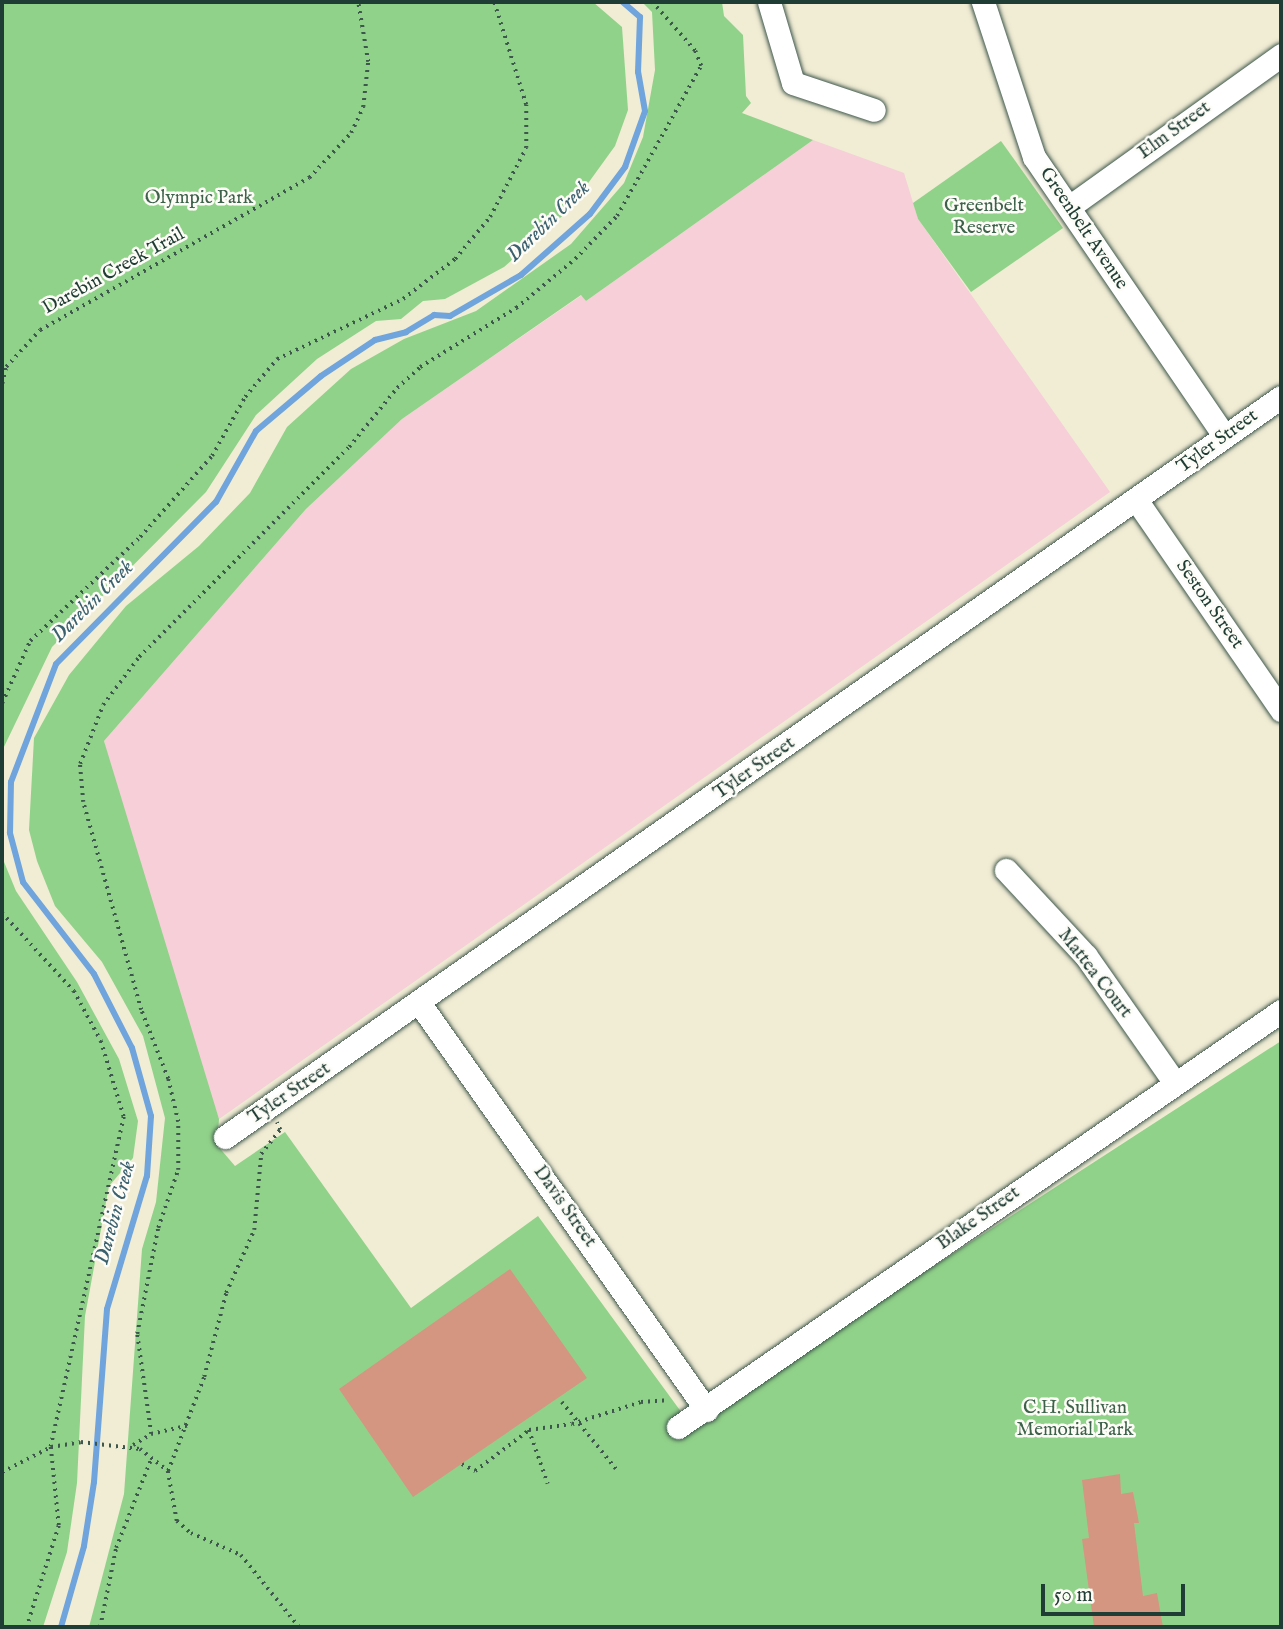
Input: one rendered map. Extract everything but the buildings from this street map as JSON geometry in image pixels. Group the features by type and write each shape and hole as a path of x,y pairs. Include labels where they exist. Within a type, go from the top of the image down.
{"street":[{"path":"769,2 793,83 874,110"},
{"name":"Greenbelt Avenue","path":"983,2 1034,157 1224,436"},
{"name":"Elm Street","path":"1069,207 1281,55"},
{"name":"Tyler Street","path":"225,1137 269,1109 1281,397"},
{"name":"Seston Street","path":"1137,500 1281,710"},
{"name":"Mattea Court","path":"1006,870 1086,956 1175,1083"},
{"name":"Davis Street","path":"420,1003 706,1410"},
{"name":"Blake Street","path":"678,1427 1281,1011"}],"path":[{"name":"Darebin Creek Trail","path":"2,384 4,368 40,330 309,178 351,133 363,107 368,62 358,2"},
{"path":"2,703 30,641 141,537 212,456 245,397 277,359 403,299 455,259 490,217 526,148 526,105 494,2"},
{"path":"151,1434 136,1334 158,1228 178,1170 178,1122 168,1079 141,1010 83,802 80,764 103,705 139,657 349,447 397,388 419,367 516,308 575,259 617,216 701,66 695,51 652,2"},
{"path":"2,913 74,991 101,1041 124,1116 51,1447 59,1526 27,1627"},
{"path":"269,1109 280,1130 261,1154 254,1230 226,1293 187,1426 168,1471 177,1521 191,1533 241,1555 299,1627"},
{"path":"462,1464 475,1471 529,1430 578,1422 641,1402 667,1400"},
{"path":"562,1402 616,1469"},
{"path":"133,1445 151,1434 187,1426"},
{"path":"529,1430 548,1484"},
{"path":"2,1472 51,1447 81,1442 133,1445 168,1471"},
{"path":"100,1627 116,1548 151,1459"}],"shaded area":[{"path":"813,140 904,173 918,219 1110,492 219,1119 145,909 104,741 306,509 402,419 582,295 586,301"}],"green space":[{"name":"Olympic Park","path":"2,2 593,2 622,27 628,110 615,146 568,211 504,267 445,299 423,301 401,319 376,321 317,359 256,415 206,492 52,647 2,751"},
{"name":"C.H. Sullivan Memorial Park","path":"642,2 722,2 724,16 743,35 746,96 751,103 742,113 813,140 586,301 581,295 402,419 306,509 104,741 219,1119 217,1145 235,1166 285,1132 411,1308 538,1216 690,1424 1281,1041 1281,1627 89,1627 124,1494 142,1249 156,1202 165,1118 143,1036 102,962 55,906 37,861 29,830 34,738 69,675 126,606 199,546 250,493 287,427 351,369 404,339 476,311 571,244 624,183 643,137 655,70 652,12"},
{"name":"Greenbelt Reserve","path":"1001,141 1063,228 971,292 918,219 913,203"},
{"path":"2,857 16,891 77,982 119,1059 138,1121 133,1158 109,1186 85,1316 77,1483 67,1552 43,1627 2,1627"}],"waterway":[{"name":"Darebin Creek","path":"61,1627 84,1546 94,1482 107,1309 147,1176 151,1116 132,1048 94,974 23,882 10,833 11,782 56,664 216,502 256,431 321,376 375,340 406,332 434,315 450,316 521,275 590,214 625,167 645,111 638,72 640,17 623,2"}]}
